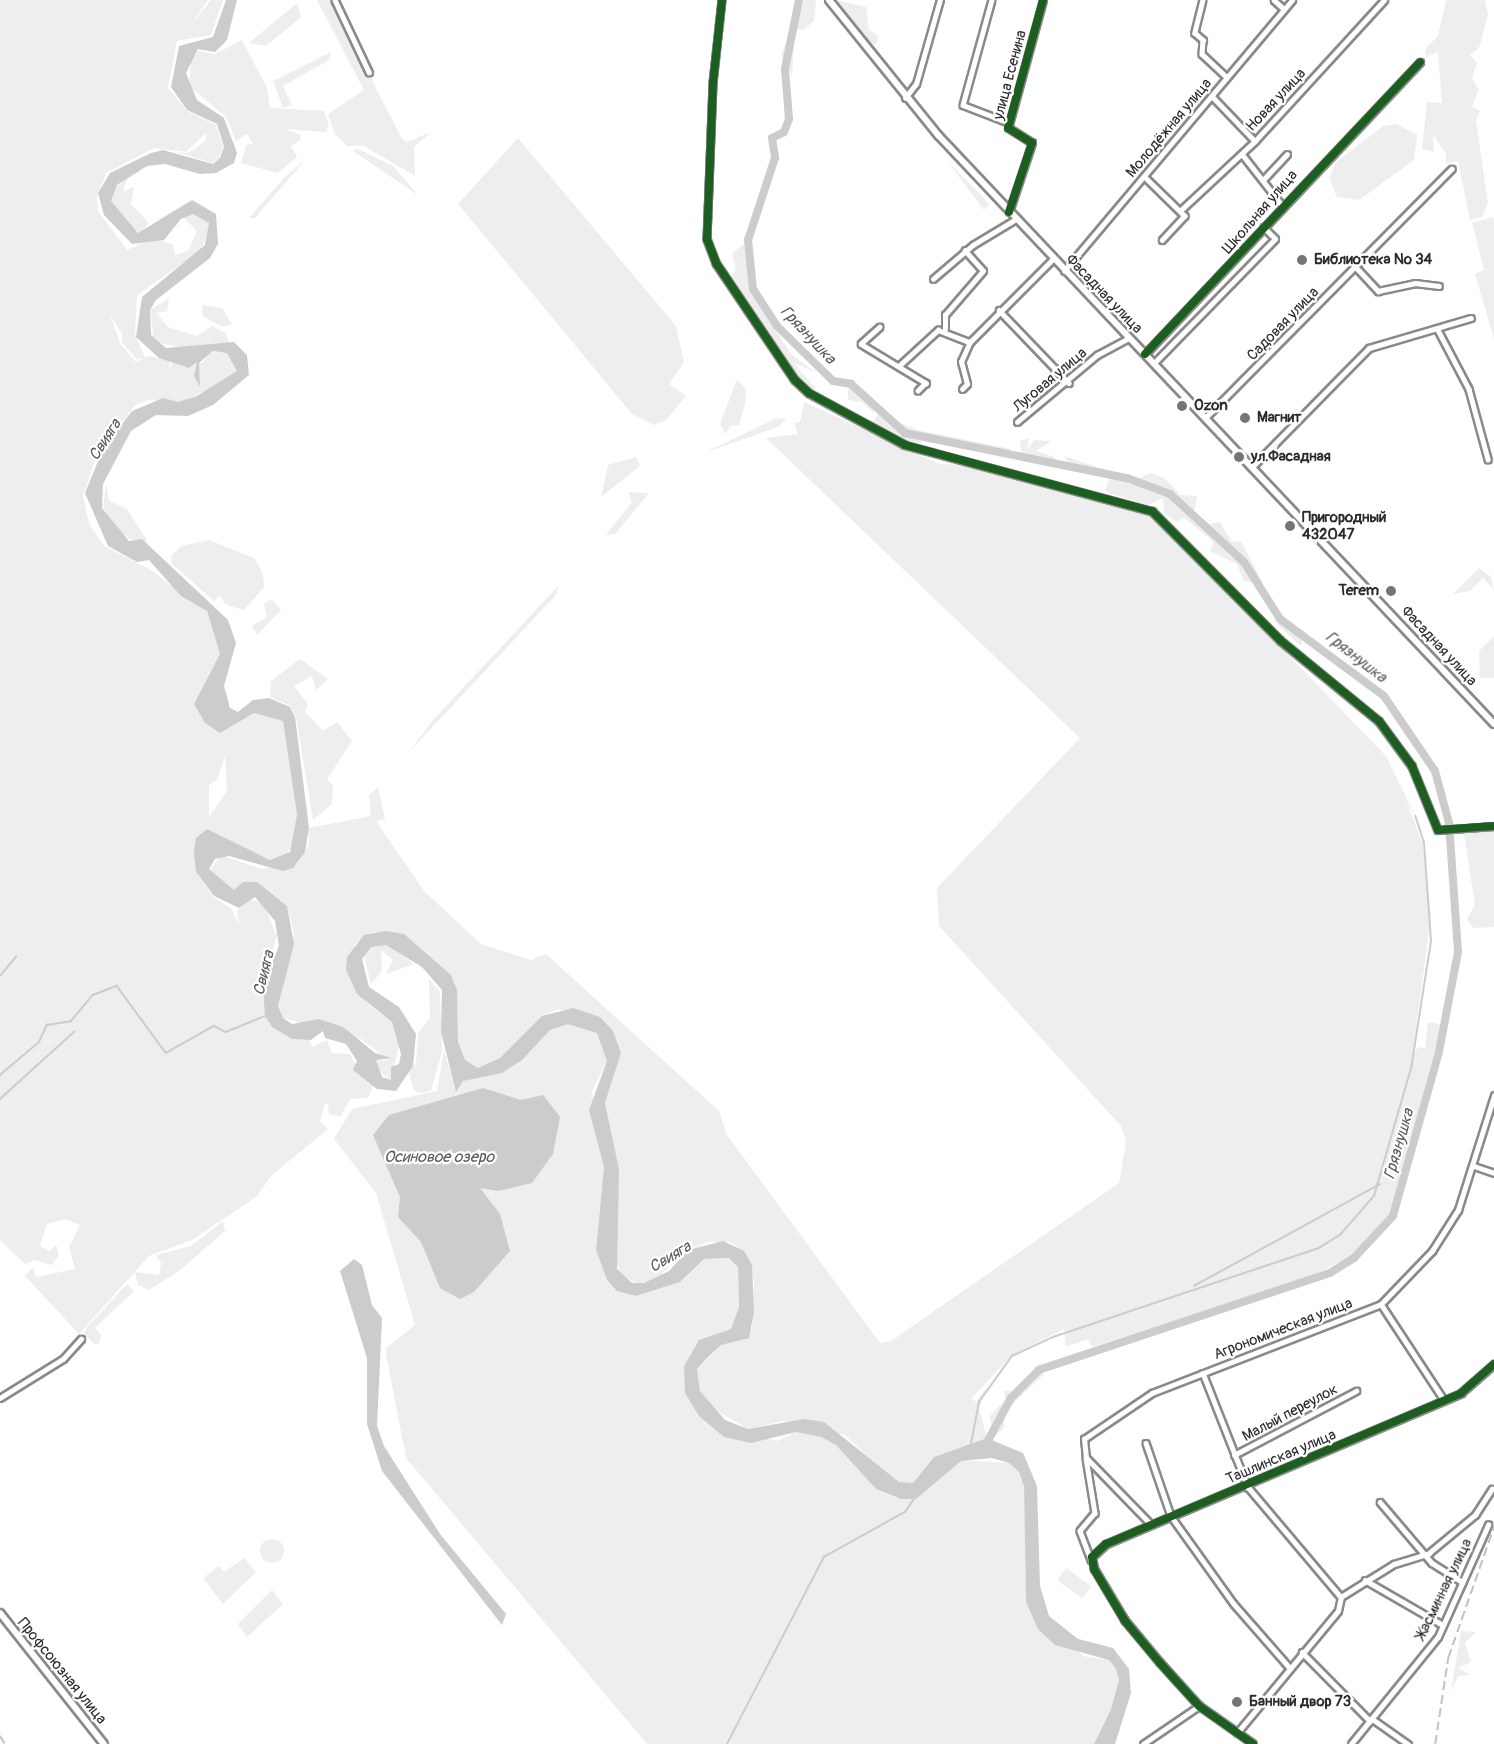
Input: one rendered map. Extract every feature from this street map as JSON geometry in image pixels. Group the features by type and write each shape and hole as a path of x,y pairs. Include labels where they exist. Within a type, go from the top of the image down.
{"main road":[{"name":"Фасадная улица","path":"829,0 905,98 1009,212 1253,466 1494,724"},
{"name":"Профсоюзная улица","path":"0,1613 104,1744"}],"street":[{"path":"335,0 369,72"},
{"path":"722,0 707,239 716,264 795,380 809,393 905,445 1152,511 1280,640 1379,721 1412,766 1438,830 1494,826"},
{"path":"905,98 917,80 940,0"},
{"path":"992,0 963,105 1010,123"},
{"name":"улица Есенина","path":"1009,212 1032,143 1011,134 1010,123 1043,0"},
{"path":"1203,0 1195,33 1203,40 1202,54 1227,77"},
{"path":"1274,0 1284,9"},
{"name":"Молодёжная улица","path":"1064,271 1292,0"},
{"name":"Новая улица","path":"1163,240 1185,216 1180,212 1255,141 1384,0"},
{"name":"Школьная улица","path":"1145,354 1264,228 1282,205 1420,62"},
{"path":"1212,96 1255,141"},
{"path":"1242,154 1282,205"},
{"path":"1263,180 1287,154"},
{"name":"Садовая улица","path":"1206,417 1451,169"},
{"path":"1144,176 1180,212"},
{"path":"933,279 965,251 1016,219"},
{"path":"1154,363 1275,239 1264,228"},
{"path":"945,329 945,315 983,271 965,251"},
{"path":"962,389 967,384 962,362 970,342 999,310 1053,259"},
{"path":"1356,267 1378,291 1415,283 1439,286"},
{"path":"999,310 1069,383"},
{"path":"1253,466 1369,348 1471,318"},
{"path":"880,327 861,344 878,359 900,364 926,383 918,391"},
{"path":"1437,328 1469,389 1488,459"},
{"path":"945,329 970,342"},
{"path":"900,364 922,339 945,329"},
{"name":"Луговая улица","path":"1017,422 1069,383 1097,356 1128,338"},
{"name":"Агрономическая улица","path":"1086,1458 1084,1439 1152,1394 1381,1304 1432,1251 1458,1210 1474,1166 1494,1096"},
{"path":"1474,1166 1494,1173"},
{"path":"1381,1304 1444,1400"},
{"path":"0,1398 63,1359 81,1339"},
{"name":"Ташлинская улица","path":"1091,1560 1107,1544 1171,1516 1248,1487 1472,1388 1494,1364"},
{"path":"1203,1373 1248,1487 1341,1597"},
{"name":"Малый переулок","path":"1234,1455 1356,1391"},
{"path":"1146,1443 1171,1516 1234,1604 1290,1668"},
{"path":"1086,1458 1151,1525"},
{"path":"1086,1458 1095,1513 1080,1531 1097,1575 1125,1621 1199,1706 1253,1744"},
{"path":"1237,1733 1338,1611 1341,1597 1365,1580 1426,1555 1476,1515 1492,1489"},
{"path":"1380,1502 1426,1555 1462,1582"},
{"name":"Жасминная улица","path":"1351,1744 1372,1721 1443,1625 1488,1525"},
{"path":"1365,1580 1443,1625"},
{"path":"1302,1652 1372,1721 1408,1744"},
{"path":"1143,1744 1199,1706"}],"shaded area":[{"path":"0,0 208,0 190,26 211,0 223,0 211,35 177,41 168,88 187,111 216,125 223,147 219,158 213,163 176,152 188,153 206,141 206,133 186,152 154,148 106,173 97,196 98,211 127,250 152,239 173,244 175,255 188,251 197,231 183,217 195,212 207,218 211,229 199,252 137,295 135,334 145,358 149,356 171,361 168,369 176,358 202,363 210,353 223,351 235,357 239,375 182,402 148,400 135,405 96,457 83,496 89,524 104,546 149,569 207,611 220,654 194,704 205,723 220,733 254,713 283,721 297,815 293,846 284,857 270,860 206,829 196,872 213,897 231,908 253,956 272,1027 292,1039 309,1040 312,1047 327,1040 332,1053 350,1054 358,1070 375,1082 368,1098 350,1099 340,1117 329,1114 328,1105 325,1103 320,1122 328,1129 272,1175 256,1197 192,1240 149,1256 79,1334 25,1276 33,1267 36,1277 75,1269 69,1247 80,1225 65,1219 47,1224 40,1246 49,1251 56,1245 59,1255 52,1265 34,1260 25,1264 0,1240","holes":["110,315 122,334 122,343 137,359 145,358 136,362 121,345","225,756 227,791 209,817 209,785 217,780"]},
{"path":"317,0 331,0 402,139 407,142 431,132 414,147 415,176 364,146 347,146 334,133 328,114 364,90"},
{"path":"804,0 816,0 814,21 803,30 795,28 792,76 781,55"},
{"path":"835,0 866,7 869,30 879,36 876,44 869,44"},
{"path":"1446,0 1485,0 1488,15 1479,48 1470,55 1477,63 1472,78 1479,90 1472,107 1480,111 1476,121 1488,203 1482,217 1470,220 1458,161 1446,164 1446,154 1433,134 1434,152 1422,149 1427,102 1442,103 1438,52 1426,57 1425,49 1438,36"},
{"path":"297,3 301,17 266,46 249,43"},
{"path":"242,40 267,88 270,108 324,111 329,124 326,132 286,129 301,135 300,140 291,146 297,157 278,173 241,163 246,145 253,144 247,134 236,141 226,117 189,86 191,59 199,51 215,54"},
{"path":"331,52 329,60 283,86 292,105 283,108 273,81"},
{"path":"1396,124 1417,135 1414,160 1359,200 1337,197 1329,178 1336,162 1383,126"},
{"path":"518,138 676,326 684,362 669,384 686,396 666,420 654,425 632,414 458,204"},
{"path":"358,149 393,166 418,195 353,151"},
{"path":"305,160 255,218 249,218 285,177"},
{"path":"948,162 989,205 984,210"},
{"path":"128,177 123,191 134,187 131,204 149,223 140,233 116,216 109,194"},
{"path":"1493,217 1494,339 1475,274 1484,270 1472,223"},
{"path":"744,244 759,304 791,354 816,373 793,362 816,389 809,389 792,372 729,278 736,270 732,253"},
{"path":"169,298 167,311 156,313 168,327 197,336 212,326 226,333 230,345 190,349 154,342 150,310"},
{"path":"202,305 222,308 232,324 222,327 203,316"},
{"path":"737,379 746,389 745,404 739,425 730,426 726,434 720,424"},
{"path":"848,381 874,402 874,413 862,402 848,400"},
{"path":"804,402 940,464 971,465 1090,494 1154,516 1386,756 1418,821 1406,800 1423,845 1431,916 1412,1058 1418,1047 1425,1048 1428,1022 1442,1025 1389,1216 1350,1257 1312,1276 1092,1347 1088,1339 1066,1347 1064,1329 1012,1355 972,1398 976,1402 987,1386 979,1408 987,1438 934,1457 913,1483 899,1482 879,1468 845,1435 784,1421 748,1429 712,1408 700,1391 697,1369 721,1345 752,1328 754,1281 744,1252 730,1242 708,1242 688,1250 656,1279 637,1284 621,1275 614,1258 619,1170 605,1103 621,1053 613,1031 559,1009 542,1016 500,1058 478,1071 464,1062 458,1043 457,990 395,937 373,932 354,945 369,1005 392,1022 400,1042 391,1080 377,1070 376,1060 388,1060 361,1039 283,1018 278,1006 294,933 287,906 257,882 234,890 209,872 221,855 262,869 296,865 309,845 309,828 371,816 369,795 378,787 385,819 376,821 424,891 481,944 531,960 546,954 719,1111 727,1135 880,1343 891,1341 1119,1183 1126,1141 1121,1126 939,926 937,888 1080,738 766,438 798,434 794,423 800,422"},
{"path":"878,414 918,430 1011,449 1002,454 922,441 915,446 870,426"},
{"path":"777,418 786,419 778,427 704,453"},
{"path":"1029,438 1027,450 1034,440 1051,441 1036,451 1054,457 1053,465 1022,458 1020,441"},
{"path":"1064,456 1136,480 1150,473 1164,478 1181,495 1197,496 1194,512 1208,524 1220,522 1232,542 1241,541 1263,583 1244,581 1237,564 1210,551 1213,543 1207,536 1184,518 1177,522 1164,513 1163,498 1148,505 1111,494 1105,490 1110,478 1074,470"},
{"path":"636,457 640,466 601,497 608,465"},
{"path":"106,484 109,501 127,509 148,542 129,539 112,523 103,507"},
{"path":"628,492 649,493 615,534 606,535 632,502"},
{"path":"209,540 254,558 263,574 264,587 244,610 226,605 220,596 214,601 172,564 171,556 181,546"},
{"path":"1479,568 1491,577 1494,590 1483,578 1470,591 1453,594"},
{"path":"559,585 556,595 409,752 433,720"},
{"path":"272,599 281,610 257,635 252,626 267,617 264,604"},
{"path":"1276,617 1304,631 1301,646 1278,625"},
{"path":"1494,636 1494,678 1480,678 1479,651"},
{"path":"300,659 328,679 316,690 312,676 294,686 308,704 305,712 323,731 337,722 352,741 327,779 333,786 332,804 313,820 296,717 290,706 270,697 271,681"},
{"path":"1494,829 1494,927 1473,928 1467,919 1475,905 1464,834"},
{"path":"249,899 263,903 277,936 263,983 239,925 237,911"},
{"path":"387,944 414,964 386,974 393,960 381,950 382,971 371,984 364,955 371,945"},
{"path":"429,979 440,992 442,1051 431,1091 422,1093 414,1091 408,1070 416,1063 418,1033 430,1018"},
{"path":"576,1021 597,1033 606,1049 607,1061 592,1091 604,1167 596,1250 607,1280 617,1291 636,1296 680,1282 704,1259 729,1258 738,1267 739,1307 731,1329 699,1340 684,1366 699,1416 777,1441 796,1432 821,1437 836,1445 876,1489 896,1498 958,1460 1009,1463 1019,1472 1024,1487 1026,1602 1083,1656 1110,1660 1116,1669 1119,1680 1111,1709 1094,1744 647,1744 406,1458 385,1349 415,1325 376,1193 334,1139 352,1109 437,1091 444,1050 456,1092 463,1081 529,1053 546,1031"},
{"path":"223,1221 225,1231 179,1271 149,1290 138,1285 135,1272 159,1275 161,1263 156,1255 191,1246"},
{"path":"127,1284 134,1291 95,1328 101,1335 99,1344 94,1344 84,1333"},
{"path":"1040,1367 1044,1374 1004,1412 1004,1428 993,1438 990,1416 1005,1400 1005,1391 1014,1391"},
{"path":"272,1539 277,1540 283,1546 283,1556 277,1562 272,1563 267,1562 261,1556 260,1551 261,1546 267,1540"},
{"path":"244,1558 256,1572 223,1604 203,1578 219,1566 224,1572"},
{"path":"1066,1568 1091,1586 1082,1598 1057,1580"},
{"path":"272,1590 283,1604 247,1637 238,1624"},
{"path":"1461,1631 1476,1632 1465,1643 1471,1662 1458,1668 1470,1675 1458,1676 1451,1691"}],"water":[{"name":"Свияга","path":"226,0 237,0 227,40 215,52 198,49 186,73 197,100 224,118 237,153 234,163 216,173 200,174 165,164 147,166 117,185 111,201 138,233 192,200 216,214 218,244 210,258 156,300 150,310 151,335 166,348 234,342 247,355 249,375 213,405 188,416 156,415 131,431 103,484 102,508 129,541 142,539 228,620 236,643 224,686 230,708 238,712 253,700 269,698 290,707 295,717 309,828 305,852 293,868 283,871 229,856 215,859 209,869 234,890 243,882 257,882 287,906 294,944 278,1006 283,1018 292,1024 319,1019 343,1027 375,1053 391,1058 376,1060 382,1077 391,1080 391,1067 399,1064 401,1054 392,1022 357,994 346,970 347,957 364,935 386,931 404,934 451,975 457,990 458,1042 465,1060 478,1068 500,1058 542,1016 573,1008 600,1017 613,1031 621,1053 605,1103 619,1169 617,1269 632,1283 644,1283 669,1271 688,1250 723,1241 744,1251 752,1265 754,1312 749,1338 721,1345 707,1358 697,1369 700,1391 725,1420 748,1429 804,1419 824,1422 899,1482 913,1483 934,1457 987,1438 1023,1453 1037,1486 1040,1586 1049,1616 1078,1639 1113,1648 1129,1669 1131,1693 1115,1744 1094,1744 1111,1709 1119,1680 1116,1669 1109,1660 1055,1645 1038,1629 1026,1602 1024,1487 1019,1472 1009,1463 992,1458 961,1461 916,1499 901,1499 876,1489 836,1445 821,1437 796,1432 751,1443 724,1437 699,1416 685,1393 684,1366 699,1340 731,1329 739,1307 738,1267 729,1258 704,1259 680,1282 636,1296 617,1291 607,1280 596,1250 604,1167 589,1110 607,1061 597,1033 568,1024 550,1030 522,1060 502,1073 463,1081 456,1092 441,1032 442,990 422,967 386,945 371,947 362,959 369,987 399,1007 416,1034 413,1066 396,1091 377,1089 353,1070 357,1061 346,1044 325,1038 323,1031 311,1040 292,1039 272,1027 265,1016 263,984 279,946 275,921 255,897 239,908 214,896 196,872 194,852 196,838 207,829 270,860 290,852 297,815 283,721 254,713 220,733 205,723 194,704 220,654 207,611 181,596 149,560 137,562 108,546 85,493 103,449 132,411 163,398 178,402 197,396 237,371 227,353 213,351 199,363 200,387 194,376 197,362 189,368 159,358 136,337 142,297 205,245 209,223 193,214 181,219 164,240 132,244 104,215 98,193 110,173 151,153 163,150 213,164 220,158 224,147 217,124 187,110 171,87 179,46 213,37"},
{"name":"Осиновое озеро","path":"483,1088 521,1100 543,1095 560,1117 553,1154 532,1183 498,1191 480,1188 500,1214 510,1251 474,1292 460,1299 440,1288 421,1242 398,1217 400,1197 373,1135 389,1115"},
{"path":"354,1259 362,1265 372,1305 382,1318 377,1426 384,1446 440,1534 506,1614 502,1625 382,1471 367,1424 367,1358 340,1271"}],"waterway":[{"name":"Грязнушка","path":"799,0 785,69 789,119 784,132 772,138 775,158 748,240 753,289 777,326 833,381 851,384 905,433 1127,478 1170,494 1244,562 1280,619 1384,696 1435,771 1449,823 1458,952 1439,1052 1393,1216 1354,1258 1330,1273 1039,1370 1011,1398 985,1446"},
{"path":"971,1444 979,1402 1012,1356 1053,1337 1319,1248 1340,1235 1374,1196 1411,1069 1431,941 1424,843 1415,816"},
{"path":"0,976 16,957"},
{"path":"0,1075 39,1042 47,1025 71,1021 93,995 117,986 166,1053 214,1026 226,1032 265,1016"},
{"path":"0,1099 74,1032"},
{"path":"1194,1286 1380,1184"},
{"path":"727,1744 824,1557 905,1512 914,1499"}],"railway":[{"path":"1435,1744 1448,1658 1494,1527"},
{"path":"0,1736 5,1744"}],"cycle path":[{"path":"722,0 713,83 707,239 716,263 795,380 809,393 905,445 1152,511 1280,640 1379,721 1412,766 1438,830 1494,826"},
{"path":"1009,212 1032,143 1008,128 1043,0"},
{"path":"1145,354 1420,62"},
{"path":"1253,1744 1199,1706 1160,1663 1125,1621 1094,1569 1092,1557 1106,1544 1461,1393 1494,1364"}],"place":[{"name":"Библиотека № 34","path":"1302,260"},
{"name":"Ozon","path":"1182,406"},
{"name":"Магнит","path":"1245,418"},
{"name":"ул.Фасадная","path":"1239,457"},
{"name":"Пригородный 432047","path":"1290,526"},
{"name":"Terem","path":"1391,591"},
{"name":"Банный двор 73","path":"1237,1702"}]}
